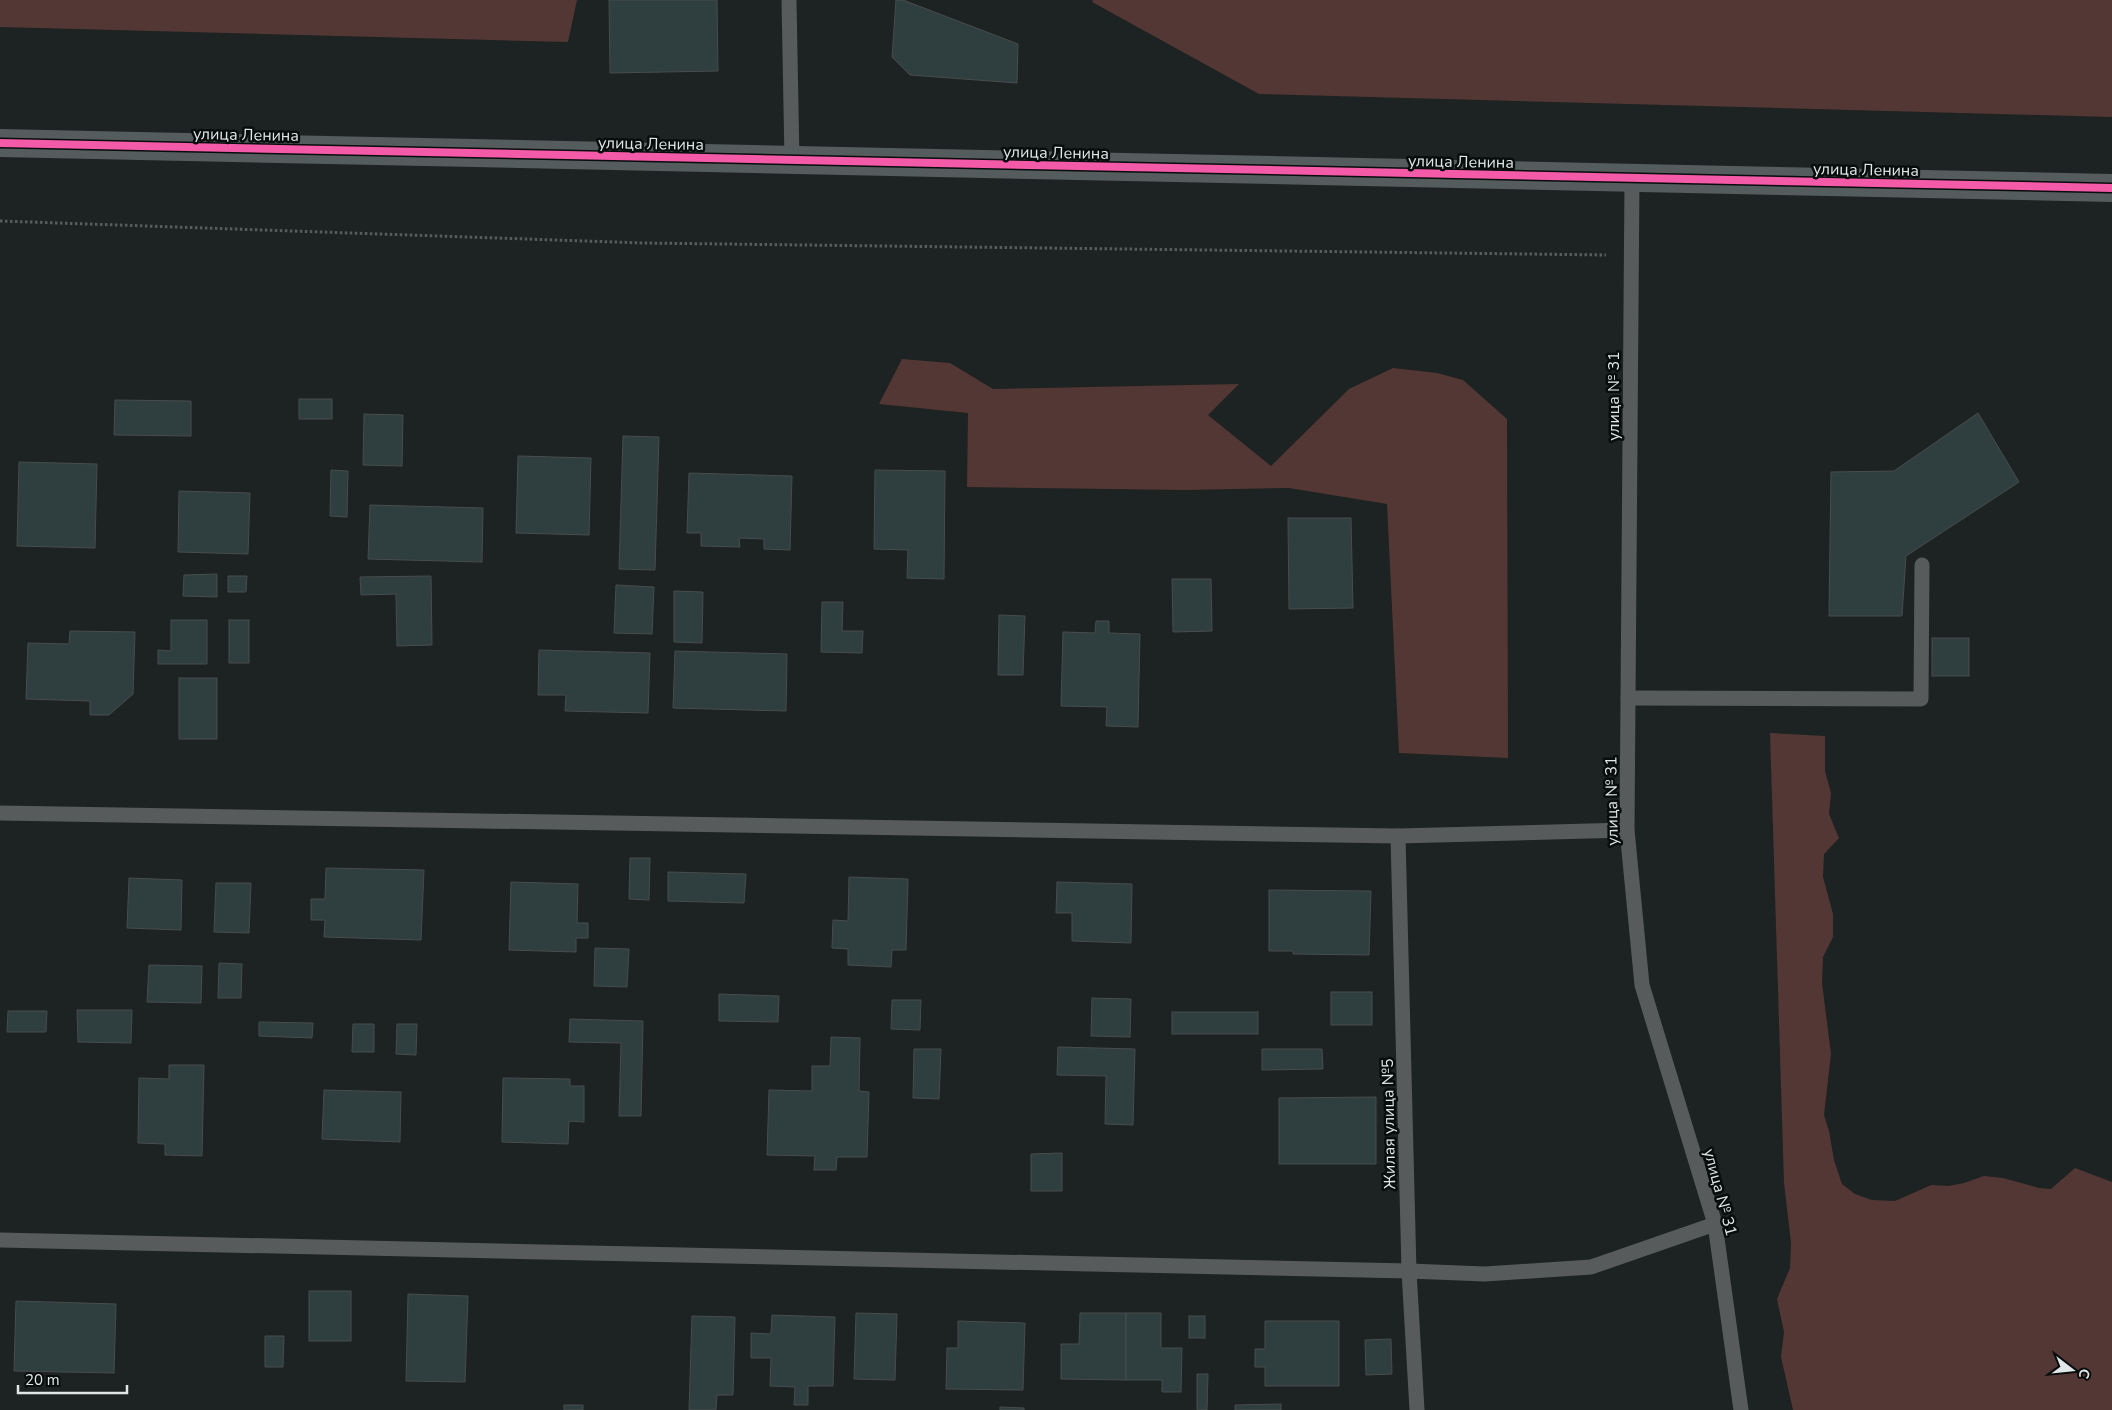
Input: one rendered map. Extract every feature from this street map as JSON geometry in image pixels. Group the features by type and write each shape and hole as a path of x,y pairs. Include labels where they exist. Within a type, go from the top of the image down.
{"street":[{"name":"улица Ленина","path":"0,143 2112,188"}],"lane":[{"path":"789,0 792,160"},
{"name":"улица № 31","path":"1632,179 1627,830 1642,986 1715,1224 1741,1410"},
{"path":"1628,698 1921,699 1922,565"},
{"path":"0,814 1398,836 1627,830"},
{"name":"Жилая улица №5","path":"1398,836 1409,1271 1417,1410"},
{"path":"0,1240 1486,1274 1591,1267 1715,1224"}],"path":[{"path":"0,221 643,243 1632,255"}],"shaded area":[{"path":"0,0 577,0 568,42 0,27"},
{"path":"1093,0 2112,0 2112,117 1259,94 1092,2"},
{"path":"902,359 950,363 993,389 1239,384 1208,415 1271,466 1349,389 1393,368 1437,373 1463,380 1507,419 1508,758 1399,753 1387,504 1289,488 1186,490 967,487 968,413 879,404"},
{"path":"1770,733 1825,736 1825,771 1831,793 1829,814 1839,838 1824,854 1823,877 1833,914 1833,937 1823,957 1822,983 1831,1054 1824,1115 1834,1160 1842,1184 1855,1194 1872,1200 1895,1201 1931,1185 1948,1186 1984,1176 2003,1178 2039,1188 2051,1189 2075,1168 2112,1182 2112,1410 1793,1410 1781,1357 1784,1332 1777,1299 1790,1268 1791,1243 1784,1183"}],"building":[{"path":"609,0 717,0 718,71 610,73"},
{"path":"896,0 903,0 1018,44 1017,83 910,75 892,57"},
{"path":"299,399 332,399 332,419 299,419"},
{"path":"115,400 191,401 191,436 114,435"},
{"path":"1978,413 2019,482 1906,556 1902,616 1829,616 1831,472 1894,471"},
{"path":"364,414 403,415 402,466 363,465"},
{"path":"623,436 659,437 655,570 619,569"},
{"path":"518,456 591,458 589,535 516,533"},
{"path":"19,462 97,464 95,548 17,546"},
{"path":"331,470 348,471 347,517 330,516"},
{"path":"875,470 945,471 944,579 907,578 908,550 874,549"},
{"path":"689,473 792,476 790,550 764,549 764,539 739,538 740,547 701,546 701,533 687,533"},
{"path":"179,491 250,493 248,554 178,552"},
{"path":"370,505 483,508 482,562 368,559"},
{"path":"1288,518 1351,518 1353,608 1289,609"},
{"path":"217,574 217,597 183,596 184,575"},
{"path":"228,576 247,576 246,592 228,592"},
{"path":"431,576 432,645 397,646 396,594 361,595 360,577"},
{"path":"1172,579 1211,579 1212,631 1173,632"},
{"path":"616,585 654,587 652,634 614,633"},
{"path":"674,591 703,592 702,643 674,642"},
{"path":"822,602 843,602 842,631 863,631 862,653 821,652"},
{"path":"999,615 1025,616 1023,675 998,675"},
{"path":"171,620 207,620 207,664 158,664 158,650 171,651"},
{"path":"229,620 249,620 249,663 229,663"},
{"path":"1096,621 1109,621 1109,633 1140,634 1138,727 1106,726 1107,707 1061,706 1063,632 1095,633"},
{"path":"70,631 135,632 133,694 109,715 90,715 90,701 26,699 28,643 69,644"},
{"path":"1932,638 1969,638 1969,676 1932,676"},
{"path":"539,650 650,653 648,713 565,711 566,695 538,695"},
{"path":"675,651 787,654 786,711 673,708"},
{"path":"179,678 217,678 217,739 179,739"},
{"path":"630,858 650,858 649,900 629,899"},
{"path":"326,868 424,870 421,940 324,937 325,920 311,920 311,899 325,899"},
{"path":"668,872 746,874 744,903 668,901"},
{"path":"849,877 908,879 906,950 892,950 891,967 848,965 848,949 832,948 833,920 848,921"},
{"path":"129,878 182,880 181,930 127,928"},
{"path":"511,882 578,884 577,923 588,923 588,938 576,938 576,952 509,950"},
{"path":"1057,882 1132,884 1131,943 1072,941 1072,913 1056,913"},
{"path":"216,883 251,883 249,933 214,932"},
{"path":"1269,890 1371,891 1369,955 1293,954 1293,951 1269,951"},
{"path":"595,948 629,949 627,987 594,986"},
{"path":"219,963 242,964 241,998 218,998"},
{"path":"149,965 202,966 201,1003 147,1002"},
{"path":"1331,992 1372,992 1372,1025 1331,1025"},
{"path":"719,994 779,996 778,1022 719,1021"},
{"path":"1092,998 1131,999 1130,1037 1091,1036"},
{"path":"892,1000 921,1000 920,1030 891,1029"},
{"path":"77,1010 132,1010 131,1043 78,1042"},
{"path":"8,1011 47,1011 46,1032 7,1032"},
{"path":"1172,1012 1258,1012 1258,1034 1172,1034"},
{"path":"570,1019 643,1021 641,1116 619,1116 621,1043 569,1042"},
{"path":"259,1022 313,1023 312,1038 259,1036"},
{"path":"353,1024 374,1024 374,1052 352,1052"},
{"path":"397,1024 417,1024 416,1055 396,1054"},
{"path":"831,1037 860,1038 859,1091 869,1092 867,1157 837,1157 836,1170 814,1170 815,1156 767,1155 769,1090 812,1091 812,1066 830,1066"},
{"path":"1058,1047 1135,1049 1133,1125 1105,1124 1106,1076 1057,1075"},
{"path":"914,1049 941,1049 939,1099 913,1098"},
{"path":"1262,1049 1322,1049 1323,1069 1262,1070"},
{"path":"169,1065 204,1065 202,1156 165,1155 165,1144 138,1143 139,1078 169,1079"},
{"path":"503,1078 570,1079 570,1086 584,1086 584,1122 569,1121 568,1144 502,1142"},
{"path":"324,1090 401,1092 400,1142 322,1139"},
{"path":"1376,1097 1376,1164 1279,1164 1279,1098"},
{"path":"1062,1153 1062,1191 1031,1191 1031,1154"},
{"path":"309,1291 351,1291 351,1341 309,1341"},
{"path":"408,1294 468,1296 465,1382 406,1381"},
{"path":"16,1301 116,1304 114,1373 14,1371"},
{"path":"856,1313 897,1314 895,1380 854,1379"},
{"path":"1080,1313 1126,1313 1126,1380 1061,1379 1061,1344 1079,1344"},
{"path":"1126,1313 1161,1313 1161,1348 1182,1348 1181,1392 1162,1392 1162,1380 1126,1380"},
{"path":"772,1315 835,1317 833,1386 808,1386 808,1405 794,1405 795,1387 770,1386 771,1358 751,1358 751,1333 771,1334"},
{"path":"692,1316 735,1317 733,1395 717,1395 716,1410 689,1410"},
{"path":"1189,1316 1205,1316 1205,1338 1189,1338"},
{"path":"958,1321 1025,1323 1023,1390 946,1389 947,1348 958,1348"},
{"path":"1265,1321 1339,1321 1339,1386 1265,1386 1265,1367 1255,1367 1255,1349 1265,1349"},
{"path":"265,1336 284,1336 283,1367 265,1367"},
{"path":"1391,1339 1392,1374 1366,1375 1365,1340"},
{"path":"1197,1374 1208,1374 1207,1410 1197,1410"},
{"path":"1281,1404 1281,1410 1235,1410 1235,1405"},
{"path":"564,1405 583,1405 583,1410 564,1410"},
{"path":"1000,1407 1024,1408 1024,1410 1000,1410"}],"cycle path":[{"path":"0,143 2112,188"}]}
